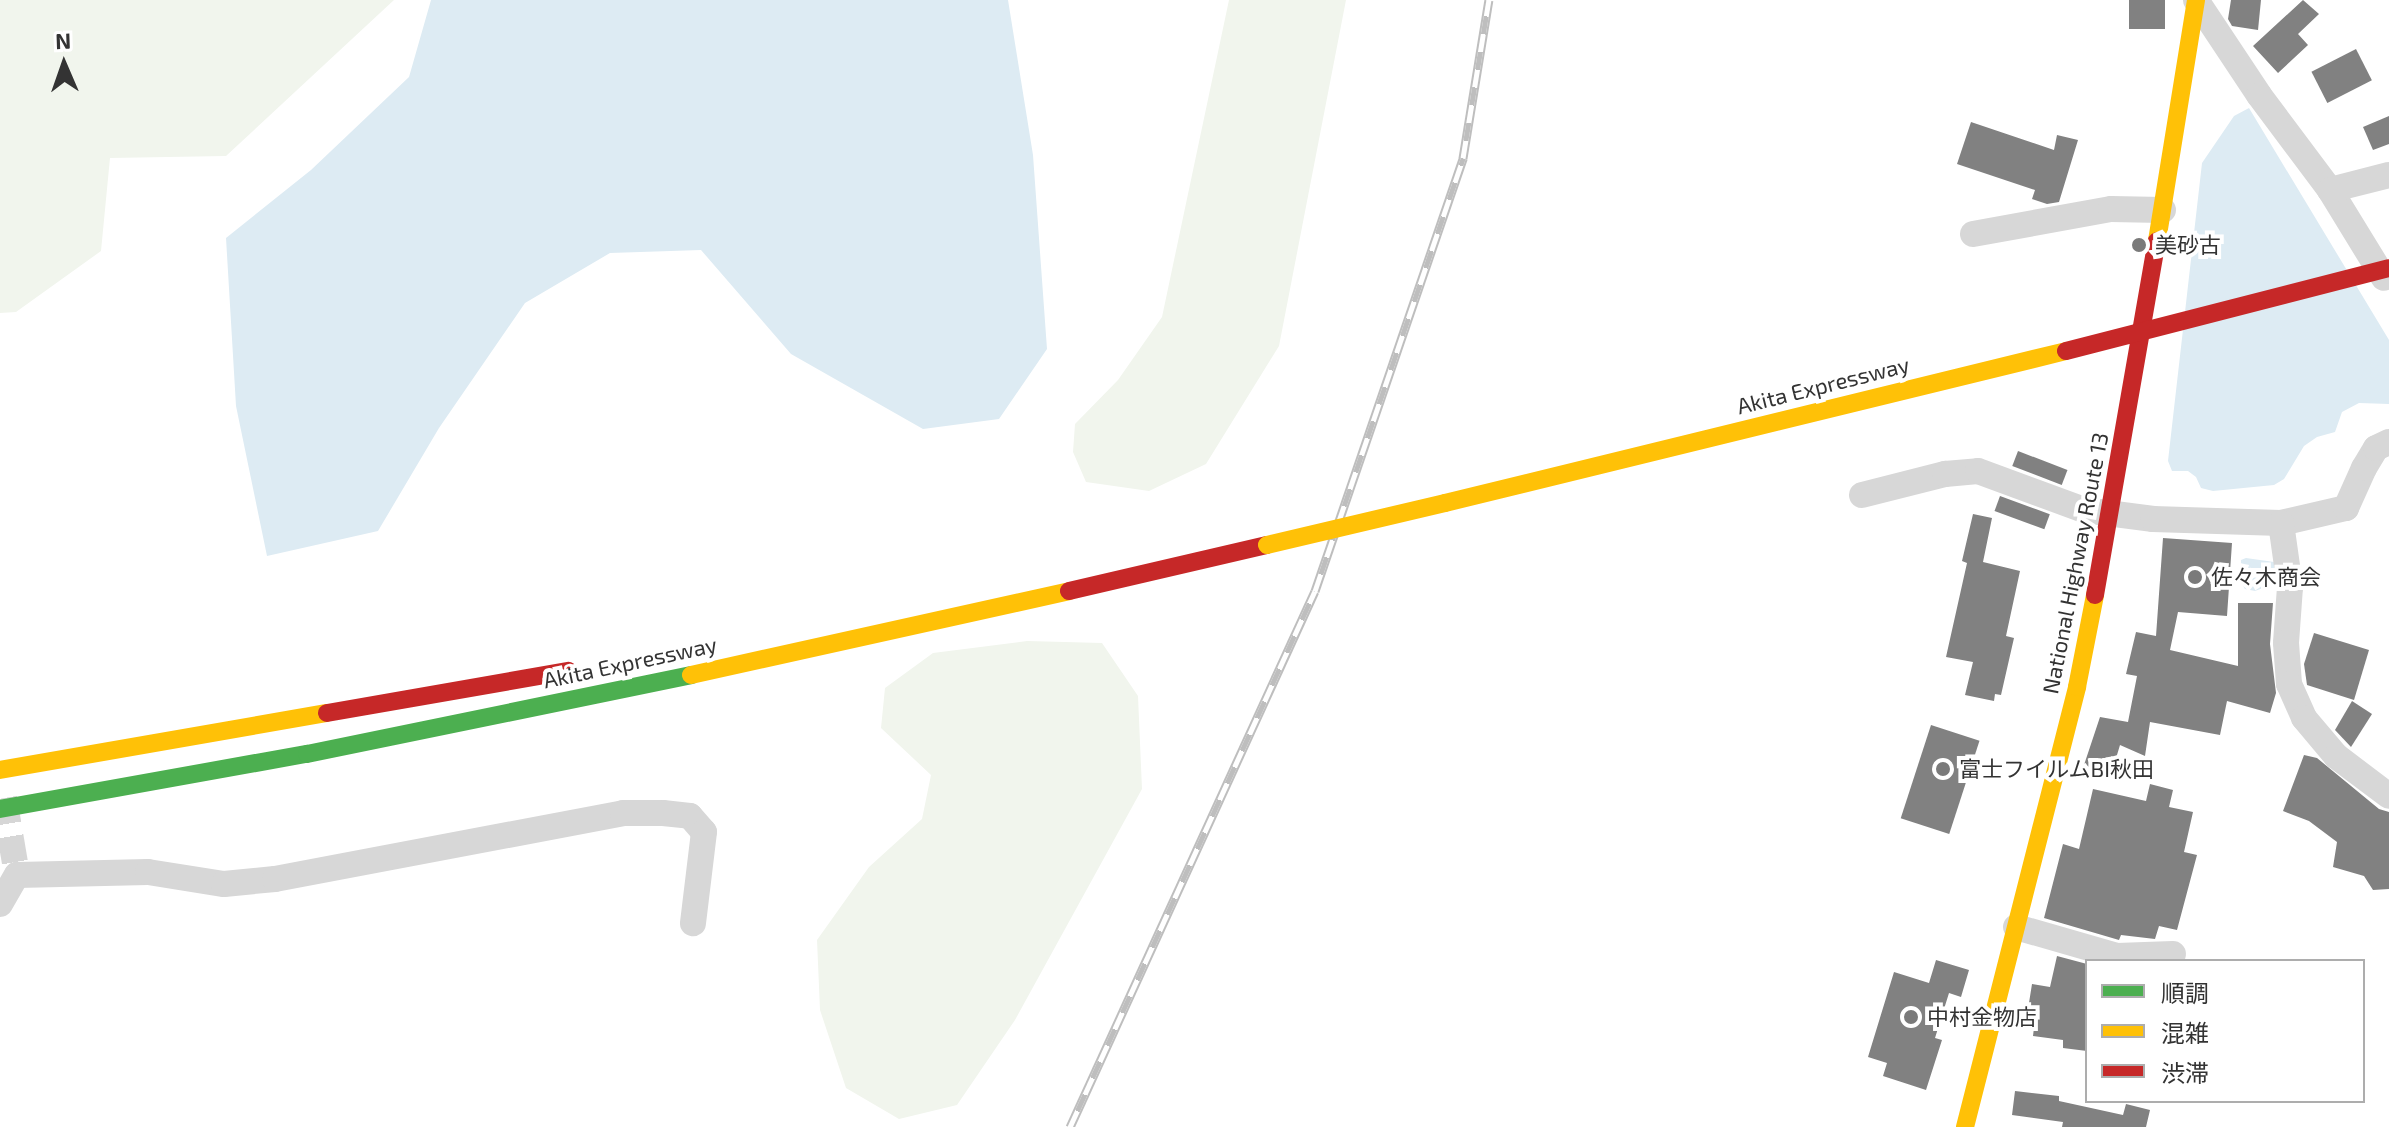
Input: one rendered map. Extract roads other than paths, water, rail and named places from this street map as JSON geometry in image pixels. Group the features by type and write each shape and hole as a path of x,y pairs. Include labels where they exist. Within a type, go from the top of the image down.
{"highway":[{"name":"National Highway Route 13","path":"1965,1127 2077,687 2163,210 2196,0"},
{"name":"Akita Expressway","path":"0,809 307,754 784,655 1445,503 2066,351 2389,268"},
{"name":"Akita Expressway","path":"785,634 1267,545"},
{"name":"Akita Expressway","path":"0,770 582,668"}],"street":[{"path":"2196,0 2259,95 2330,190 2389,286"},
{"path":"2330,190 2389,175"},
{"path":"1973,234 2111,209 2163,210"},
{"path":"1862,495 1945,474 1978,471 2084,510 2281,523 2346,508 2376,448 2389,442"},
{"path":"2281,523 2290,587 2286,643 2289,684 2304,718 2336,756 2389,796"},
{"path":"0,904 17,875 148,872 224,884 275,879 623,813 663,813 690,816 704,832 693,923"},
{"path":"2016,927 2117,956 2173,954"}],"tunnel":[{"path":"4,798 17,875"}],"railway":[{"path":"1070,1127 1315,591 1463,158 1489,0"}],"place":[{"name":"美砂古","path":"2139,245"},
{"name":"佐々木商会","path":"2195,577"},
{"name":"富士フイルムBI秋田","path":"1943,769"},
{"name":"中村金物店","path":"1911,1017"}]}
